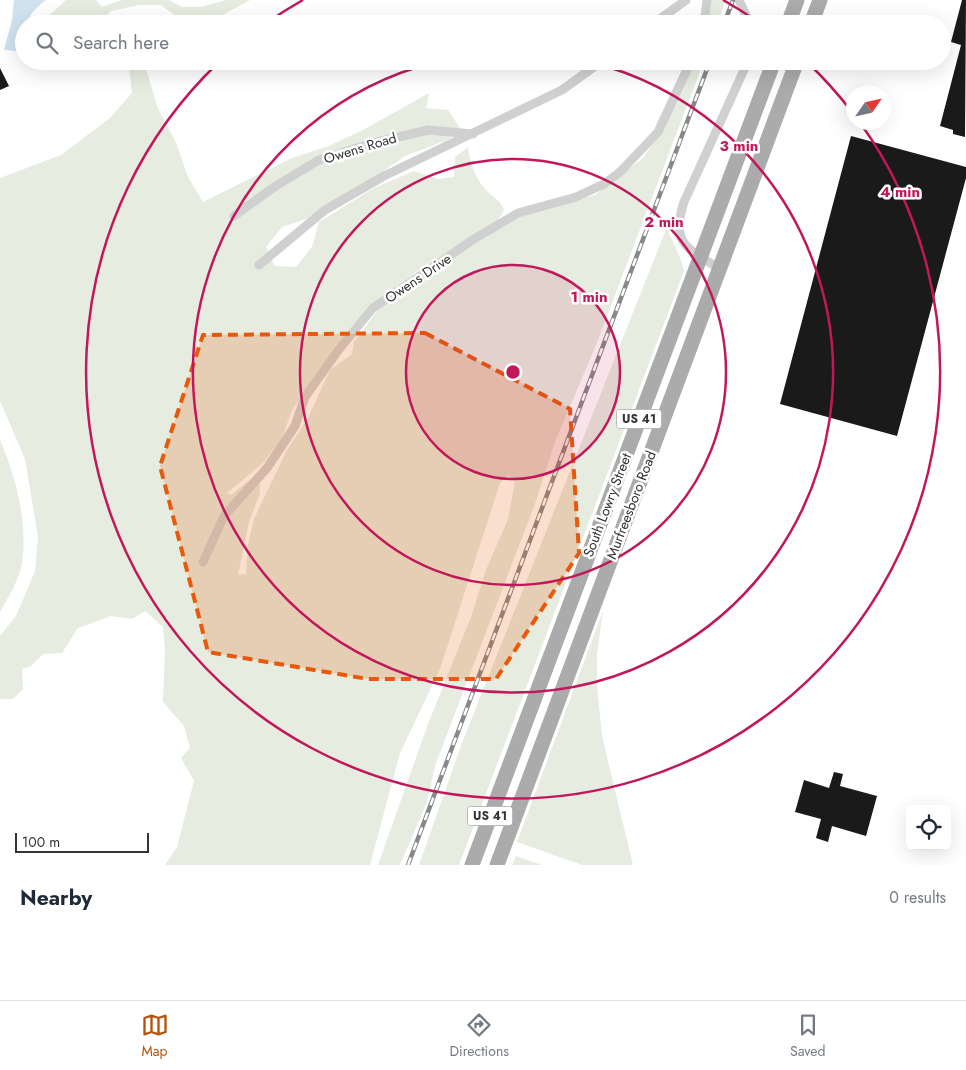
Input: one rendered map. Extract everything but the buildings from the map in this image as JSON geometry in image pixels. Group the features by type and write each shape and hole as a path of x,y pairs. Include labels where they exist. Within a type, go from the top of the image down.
{"main road":[{"path":"791,15 796,0"},
{"path":"814,15 820,0"},
{"name":"South Lowry Street","path":"472,865 771,70"},
{"name":"Murfreesboro Road","path":"499,863 794,70"}],"street":[{"path":"665,15 686,0"},
{"path":"705,15 707,0"},
{"path":"739,0 746,15"},
{"path":"260,265 325,210 384,176 562,90 590,70"},
{"name":"Owens Drive","path":"203,562 224,516 267,468 295,426 306,397 340,348 373,308 474,239 518,214 576,197 604,184 620,172 658,132 687,70"},
{"path":"720,269 686,247 678,222 684,202 744,70"},
{"name":"Owens Road","path":"234,216 274,187 319,160 373,142 428,130 473,134"}],"highlighted area":[{"path":"425,333 570,409 579,553 496,679 368,679 208,652 160,466 203,335"}],"shaded area":[{"path":"66,0 96,0 102,7 121,0 169,0 182,7 201,7 226,0 250,0 222,15 174,15 161,5 139,5 111,11 107,15 49,15"},
{"path":"709,0 725,0 721,15 707,15"},
{"path":"129,70 146,70 157,106 176,143 188,177 203,202 292,158 329,146 365,129 429,93 426,108 448,110 460,128 450,139 405,156 372,179 306,219 282,227 266,247 275,266 296,267 312,247 319,222 374,188 414,171 438,179 454,177 455,157 468,147 470,160 477,178 504,210 497,221 416,272 371,308 305,391 292,410 282,438 264,462 227,493 231,495 259,473 260,493 249,522 238,575 246,574 248,545 254,519 287,450 307,420 330,370 352,354 354,342 378,310 486,236 524,215 595,195 643,158 661,132 689,70 701,70 596,345 555,442 536,501 435,766 427,802 400,865 378,865 428,724 471,617 486,570 508,519 515,482 508,475 500,483 440,669 400,753 370,865 165,865 177,847 194,781 181,758 190,748 184,726 163,702 165,650 163,627 145,611 132,619 111,616 78,628 62,653 43,654 31,666 22,669 23,689 13,699 0,699 0,636 16,616 35,571 38,537 25,459 0,401 0,178 61,155 110,118 132,93"},
{"path":"667,227 684,271 459,865 419,865 462,743"},
{"path":"0,440 16,485 22,516 23,548 22,563 18,576 0,612"},
{"path":"603,611 597,654 597,686 602,736 633,865 582,865 517,842"},
{"path":"516,856 542,865 512,865"}],"water":[{"path":"14,0 46,0 31,15 15,15 15,51 4,50 12,20"}],"railway":[{"path":"727,15 733,0"},
{"path":"408,865 707,70"}]}
